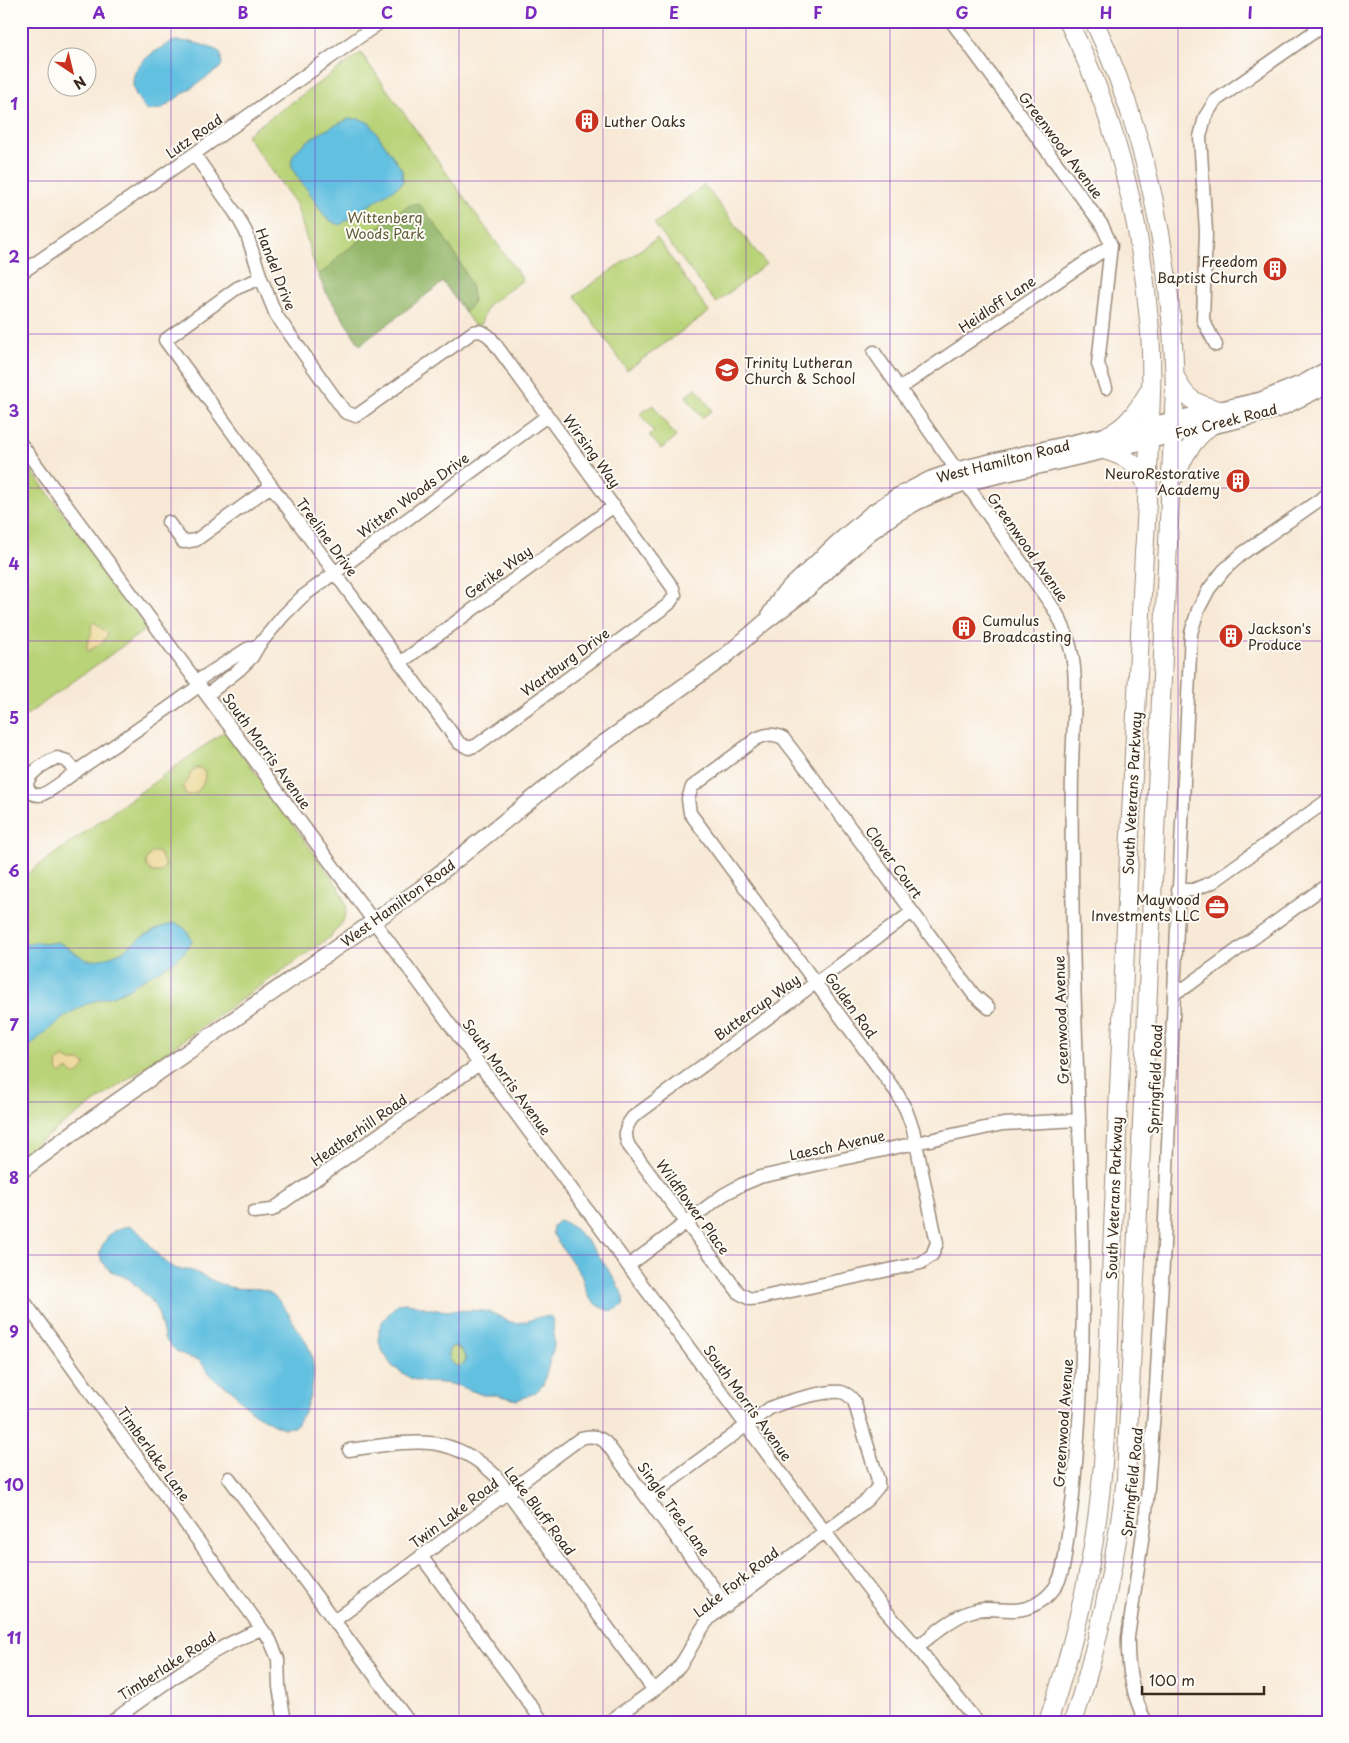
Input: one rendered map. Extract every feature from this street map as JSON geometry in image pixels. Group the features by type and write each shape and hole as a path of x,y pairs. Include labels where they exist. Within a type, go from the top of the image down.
{"highway":[{"name":"South Veterans Parkway","path":"1048,1722 1080,1610 1095,1529 1104,1447 1126,919 1152,388 1149,318 1133,207 1120,157 1102,101 1068,21"},
{"name":"South Veterans Parkway","path":"1073,1722 1091,1665 1105,1606 1117,1548 1126,1480 1175,427 1173,326 1161,235 1133,120 1094,21"},
{"path":"1175,377 1186,396 1202,405 1219,410"},
{"path":"1148,489 1140,470 1135,464 1118,454 1106,443 1136,413 1152,388"},
{"path":"1172,489 1182,460 1189,447 1210,426"}],"main road":[{"name":"Fox Creek Road","path":"1150,433 1175,427 1219,410 1261,400 1282,392 1328,369"},
{"name":"Fox Creek Road","path":"1175,427 1210,426 1278,409 1328,385"},
{"name":"West Hamilton Road","path":"21,1171 60,1141 374,922 464,855 591,752 722,659 802,594 868,534 896,514 939,492 961,476 1150,433"}],"street":[{"name":"Lutz Road","path":"21,273 382,21"},
{"name":"Greenwood Avenue","path":"951,21 1102,225 1110,245 1098,364 1106,388"},
{"path":"1216,345 1203,320 1206,232 1200,137 1205,117 1215,101 1328,22"},
{"name":"Handel Drive","path":"194,154 236,214 246,232 271,306 282,325 345,412 356,416 473,332 478,331"},
{"name":"Heidloff Lane","path":"900,389 1110,245"},
{"name":"Treeline Drive","path":"261,278 237,288 165,340 459,743 469,748"},
{"name":"Wirsing Way","path":"478,331 484,332 490,337 674,588 675,595"},
{"name":"Greenwood Avenue","path":"874,352 1054,609 1064,627 1073,658 1074,678 1072,881 1084,1305 1081,1387 1073,1495 1062,1570 1056,1586 1045,1598 1035,1605 1022,1610 981,1610 968,1613 950,1622 917,1647"},
{"name":"Witten Woods Drive","path":"201,687 240,669 252,657 282,616 302,597 547,416"},
{"name":"South Morris Avenue","path":"21,444 825,1532 885,1610 977,1722"},
{"path":"168,522 183,542 196,540 271,486"},
{"name":"Springfield Road","path":"1146,1722 1133,1692 1128,1655 1128,1637 1146,1512 1156,1387 1164,1245 1188,664 1191,633 1198,610 1209,589 1230,564 1328,494"},
{"name":"Gerike Way","path":"400,663 614,506"},
{"name":"Wartburg Drive","path":"469,748 477,745 669,604 675,595"},
{"name":"Witten Woods Drive","path":"201,687 246,649 259,645"},
{"path":"76,772 201,687"},
{"name":"Golden Rod","path":"744,1297 758,1298 921,1263 933,1254 936,1243 910,1119 897,1093 690,813 688,799 690,790 695,784 762,736 775,735"},
{"name":"Clover Court","path":"775,735 786,741 974,995 989,1008"},
{"path":"1178,890 1193,890 1213,882 1328,800"},
{"path":"1174,993 1186,988 1328,884"},
{"name":"Buttercup Way","path":"626,1131 627,1124 632,1117 912,912"},
{"name":"Heatherhill Road","path":"254,1212 272,1210 479,1064"},
{"name":"Laesch Avenue","path":"628,1266 732,1190 760,1177 1002,1124 1079,1120"},
{"name":"Wildflower Place","path":"626,1131 629,1146 736,1290 744,1297"},
{"name":"Timberlake Lane","path":"21,1297 262,1629"},
{"name":"Lake Fork Road","path":"609,1722 654,1689 676,1670 706,1623 867,1500 878,1487 878,1480 854,1401 841,1392 784,1402 770,1408 746,1426"},
{"path":"648,1498 746,1426"},
{"name":"Single Tree Lane","path":"594,1436 607,1444 727,1606"},
{"name":"Twin Lake Road","path":"334,1621 581,1438 594,1436"},
{"name":"Lake Bluff Road","path":"350,1450 418,1442 445,1445 462,1451 480,1462 496,1476 654,1689"},
{"path":"230,1478 409,1722"},
{"path":"421,1556 543,1722"},
{"path":"262,1629 275,1649 278,1659 279,1687 284,1722"},
{"name":"Timberlake Road","path":"110,1722 212,1652 243,1636 262,1629"}],"green space":[{"name":"Wittenberg Woods Park","path":"361,53 523,280 488,305 480,325 474,325 443,282 360,345 326,292 316,270 296,204 246,135"},
{"path":"704,185 766,264 716,303 654,224"},
{"path":"418,203 452,249 472,290 472,304 465,312 443,282 360,345 326,292 318,275 327,269 339,256 393,216 410,205"},
{"path":"657,238 709,312 627,370 575,296"},
{"path":"696,388 712,410 702,418 686,396"},
{"path":"653,405 676,437 661,449 649,435 654,432 640,414"},
{"path":"21,457 149,627 21,719"},
{"path":"225,731 338,886 345,902 346,914 344,919 330,937 44,1138 21,1157 21,873 24,876"},
{"path":"453,1346 463,1351 467,1357 465,1363 459,1367 449,1357 449,1349"}],"sand":[{"path":"94,622 108,634 103,642 89,651 87,650 87,643 92,630 91,625"},
{"path":"196,768 204,771 203,784 194,794 186,795 183,787 189,779 191,772"},
{"path":"153,852 161,855 165,867 161,872 153,872 148,868 146,862"},
{"path":"63,1057 71,1061 81,1061 85,1064 84,1068 77,1074 72,1074 68,1069 61,1074 57,1070 58,1061"}],"water":[{"path":"174,41 197,44 220,52 222,64 220,68 161,109 147,111 136,95 133,85 137,69 150,55"},
{"path":"349,119 360,119 370,123 402,170 403,181 400,185 340,225 330,221 323,213 295,174 292,159 296,151 303,144"},
{"path":"174,923 186,930 192,942 178,958 125,990 91,1002 72,1012 43,1034 21,1057 21,950 23,944 58,942 87,960 94,960 121,952 145,935"},
{"path":"559,1220 568,1224 587,1241 613,1277 624,1297 623,1305 609,1311 598,1306 589,1298 581,1275 552,1233 553,1226"},
{"path":"131,1226 167,1264 174,1268 198,1273 228,1287 265,1290 280,1303 308,1345 312,1358 312,1389 305,1410 294,1427 284,1428 254,1413 232,1390 215,1380 199,1360 187,1357 176,1351 165,1340 158,1312 151,1300 129,1279 109,1270 102,1261 99,1252 111,1233"},
{"path":"397,1304 412,1304 438,1310 481,1311 492,1313 510,1322 517,1323 546,1316 551,1317 553,1321 554,1346 543,1385 535,1393 517,1400 497,1395 483,1395 459,1386 423,1382 410,1378 392,1366 379,1342 379,1330 382,1322","holes":["453,1346 460,1348 466,1357 465,1363 459,1367 449,1357 449,1349"]}],"place":[{"name":"Luther Oaks","path":"587,121"},
{"name":"Freedom Baptist Church","path":"1275,269"},
{"name":"Trinity Lutheran Church & School","path":"727,370"},
{"name":"NeuroRestorative Academy","path":"1238,481"},
{"name":"Cumulus Broadcasting","path":"964,628"},
{"name":"Jackson's Produce","path":"1231,636"},
{"name":"Maywood Investments LLC","path":"1217,907"}]}
